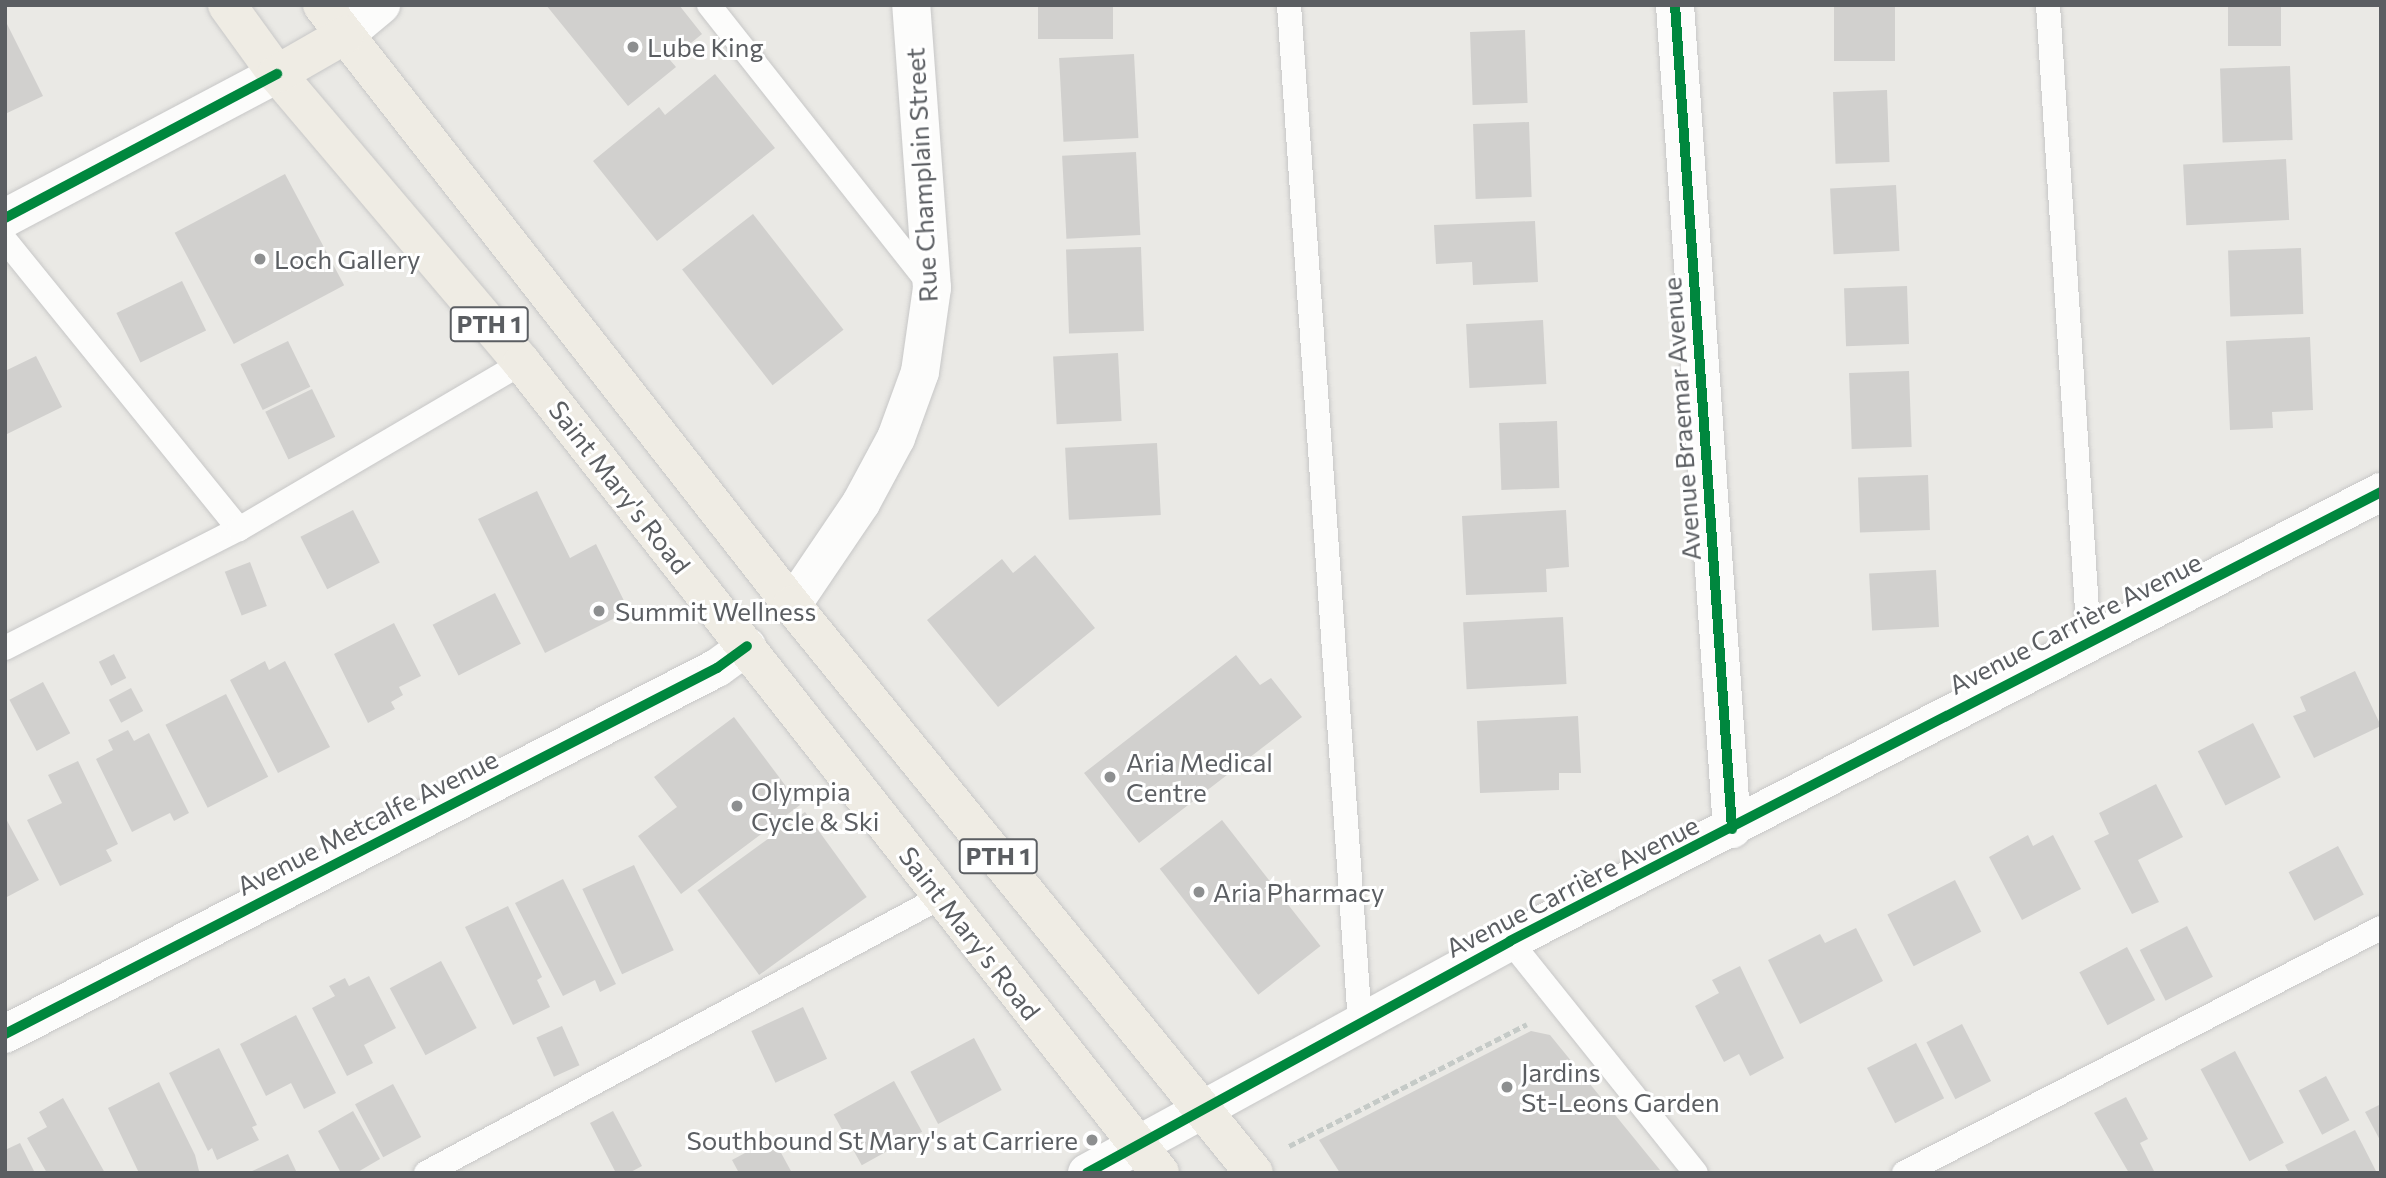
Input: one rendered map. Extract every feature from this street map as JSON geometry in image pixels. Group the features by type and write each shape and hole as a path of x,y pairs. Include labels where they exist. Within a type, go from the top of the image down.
{"highway":[{"name":"Saint Mary's Road","path":"228,5 277,74 522,363 1149,1159"},
{"name":"PTH 1","path":"322,5 792,605 1254,1173"},
{"path":"277,74 345,35"},
{"path":"747,646 792,605"}],"street":[{"path":"345,35 381,5"},
{"name":"Rue Champlain Street","path":"792,605 827,559 896,438 920,372 933,288 911,5"},
{"name":"Avenue Braemar Avenue","path":"1675,5 1732,829"},
{"path":"5,218 277,74"},
{"name":"Avenue Carrière Avenue","path":"1087,1173 1149,1159 1203,1108 1360,1023 2089,640 2381,492"},
{"name":"Avenue Metcalfe Avenue","path":"5,1034 717,668 747,646"}],"lane":[{"path":"709,5 933,288"},
{"path":"1289,5 1360,1023"},
{"path":"2048,5 2089,640"},
{"path":"5,240 239,529"},
{"path":"5,648 239,529 522,363"},
{"path":"426,1173 941,897"},
{"path":"1904,1173 2381,928"},
{"path":"1510,942 1696,1173"}],"path":[{"path":"1287,1148 1562,1006"}],"building":[{"name":"Lube King","path":"546,5 679,5 702,34 670,60 676,67 628,106"},
{"path":"1038,5 1113,5 1113,39 1038,39"},
{"path":"1834,5 1895,5 1895,61 1834,61"},
{"path":"2228,5 2281,5 2281,46 2228,46"},
{"path":"5,20 43,96 5,114"},
{"path":"1525,30 1528,103 1473,105 1470,32"},
{"path":"1134,54 1138,138 1063,142 1059,58"},
{"path":"2290,66 2293,140 2223,142 2220,68"},
{"path":"715,74 775,148 657,241 593,161 659,107 665,115"},
{"path":"1887,90 1890,162 1836,164 1833,92"},
{"path":"1529,122 1532,197 1476,199 1473,124"},
{"path":"1136,152 1140,235 1066,239 1062,156"},
{"path":"2286,159 2289,220 2186,225 2183,164"},
{"name":"Loch Gallery","path":"285,174 344,285 234,344 175,233"},
{"path":"1896,185 1899,251 1834,254 1830,188"},
{"path":"753,214 844,330 773,385 682,269"},
{"path":"1535,221 1538,282 1473,285 1472,262 1436,264 1434,225"},
{"path":"1141,247 1144,331 1069,334 1066,250"},
{"path":"2301,248 2303,314 2230,317 2228,251"},
{"path":"182,281 206,330 140,362 116,313"},
{"path":"1907,286 1909,344 1846,346 1844,288"},
{"path":"1543,320 1546,384 1469,388 1466,324"},
{"path":"2310,337 2313,410 2272,412 2273,428 2230,430 2226,341"},
{"path":"288,341 310,387 263,410 240,364"},
{"path":"1118,353 1122,421 1057,424 1053,356"},
{"path":"36,356 62,407 5,435 5,371"},
{"path":"1909,371 1912,447 1852,449 1849,373"},
{"path":"312,389 335,437 288,459 265,412"},
{"path":"1557,421 1559,488 1501,490 1499,423"},
{"path":"1157,443 1161,515 1069,520 1065,448"},
{"path":"1928,475 1930,530 1860,532 1858,477"},
{"path":"537,491 570,558 596,544 629,611 545,653 478,519"},
{"path":"353,510 380,563 327,589 300,537"},
{"path":"1566,510 1569,567 1546,569 1547,592 1466,595 1462,516"},
{"path":"1035,555 1095,628 998,707 927,620 1002,559 1013,573"},
{"path":"250,562 267,606 242,616 225,572"},
{"path":"1936,570 1939,627 1872,630 1869,574"},
{"path":"495,593 521,644 459,676 433,625"},
{"path":"1563,617 1567,684 1467,689 1463,622"},
{"path":"394,623 421,676 399,687 403,695 391,702 395,709 368,723 334,654"},
{"path":"114,654 126,678 111,686 99,662"},
{"path":"1236,655 1260,685 1271,678 1302,717 1139,843 1084,773"},
{"path":"265,661 269,670 285,661 330,747 278,773 230,680"},
{"path":"2355,671 2381,726 2314,758 2293,716 2306,711 2300,697"},
{"path":"43,682 70,733 37,751 9,700"},
{"path":"131,688 143,711 121,723 109,700"},
{"path":"226,694 268,777 208,808 165,725"},
{"path":"1578,716 1581,773 1559,773 1559,790 1480,793 1477,721"},
{"name":"Olympia Cycle & Ski","path":"734,717 800,805 681,894 638,836 677,807 654,777"},
{"path":"2253,723 2281,777 2225,805 2198,751"},
{"path":"128,730 134,741 149,733 189,813 174,821 170,813 132,832 96,759 113,750 108,740"},
{"path":"78,761 118,844 106,850 112,861 60,886 27,820 62,803 48,775"},
{"path":"2156,784 2183,837 2138,860 2159,902 2132,914 2094,841 2109,834 2099,813"},
{"path":"805,812 867,897 759,975 697,890"},
{"path":"5,817 39,880 5,898"},
{"path":"1222,820 1321,946 1258,995 1160,869"},
{"path":"2028,835 2033,846 2053,835 2081,889 2022,920 1989,857"},
{"path":"2338,846 2364,895 2314,921 2289,872"},
{"path":"634,865 674,950 622,974 582,889"},
{"path":"563,879 616,984 600,992 595,980 563,996 515,903"},
{"path":"1955,880 1981,932 1914,966 1887,915"},
{"path":"508,906 542,977 537,980 550,1007 513,1025 465,927"},
{"path":"2187,926 2213,977 2166,1001 2140,950"},
{"path":"1856,928 1883,981 1800,1024 1768,960 1820,934 1825,943"},
{"path":"2127,947 2155,1000 2107,1025 2079,972"},
{"path":"441,961 477,1028 425,1055 390,988"},
{"path":"1740,966 1784,1058 1750,1076 1739,1054 1724,1062 1695,1006 1719,993 1712,980"},
{"path":"369,976 396,1028 364,1045 373,1063 347,1076 312,1008 335,996 329,986 345,978 349,986"},
{"path":"803,1007 827,1059 775,1083 751,1031"},
{"path":"296,1015 336,1093 304,1109 291,1083 266,1096 240,1044"},
{"path":"1962,1024 1991,1081 1955,1099 1926,1042"},
{"path":"562,1026 579,1065 554,1077 536,1037"},
{"name":"Jardins St-Leons Garden","path":"1531,1031 1550,1035 1660,1170 1340,1173 1319,1140"},
{"path":"974,1038 1002,1090 938,1124 910,1072"},
{"path":"1916,1043 1944,1098 1895,1123 1867,1068"},
{"path":"219,1048 257,1125 252,1127 259,1140 217,1160 212,1148 208,1151 169,1073"},
{"path":"2235,1051 2284,1143 2249,1161 2201,1069"},
{"path":"2326,1076 2349,1120 2322,1135 2299,1091"},
{"path":"894,1081 922,1132 862,1165 834,1114"},
{"path":"159,1082 195,1155 199,1171 195,1173 139,1173 108,1108"},
{"path":"393,1084 421,1137 383,1157 355,1104"},
{"path":"2126,1097 2148,1139 2140,1143 2155,1173 2129,1173 2094,1113"},
{"path":"63,1098 105,1173 47,1173 27,1138 47,1127 39,1112"},
{"path":"2381,1104 2381,1142 2365,1112"},
{"path":"353,1111 380,1159 356,1173 341,1173 318,1131"},
{"path":"613,1111 642,1166 629,1173 616,1173 590,1123"},
{"path":"2355,1130 2377,1173 2289,1173 2285,1165"},
{"path":"773,1138 792,1173 739,1173 732,1160"},
{"path":"20,1143 35,1173 5,1173 5,1150"},
{"path":"288,1154 297,1173 248,1173"}],"cycle path":[{"path":"1675,5 1732,829"},
{"path":"5,218 277,74"},
{"path":"1087,1173 1510,941 2381,492"},
{"path":"5,1034 717,668 747,646"}],"place":[{"name":"Lube King","path":"633,47"},
{"name":"Loch Gallery","path":"260,259"},
{"name":"Summit Wellness","path":"599,611"},
{"name":"Aria Medical Centre","path":"1110,777"},
{"name":"Olympia Cycle & Ski","path":"737,806"},
{"name":"Aria Pharmacy","path":"1199,892"},
{"name":"Jardins St-Leons Garden","path":"1507,1087"},
{"name":"Southbound St Mary's at Carriere","path":"1092,1140"}]}
